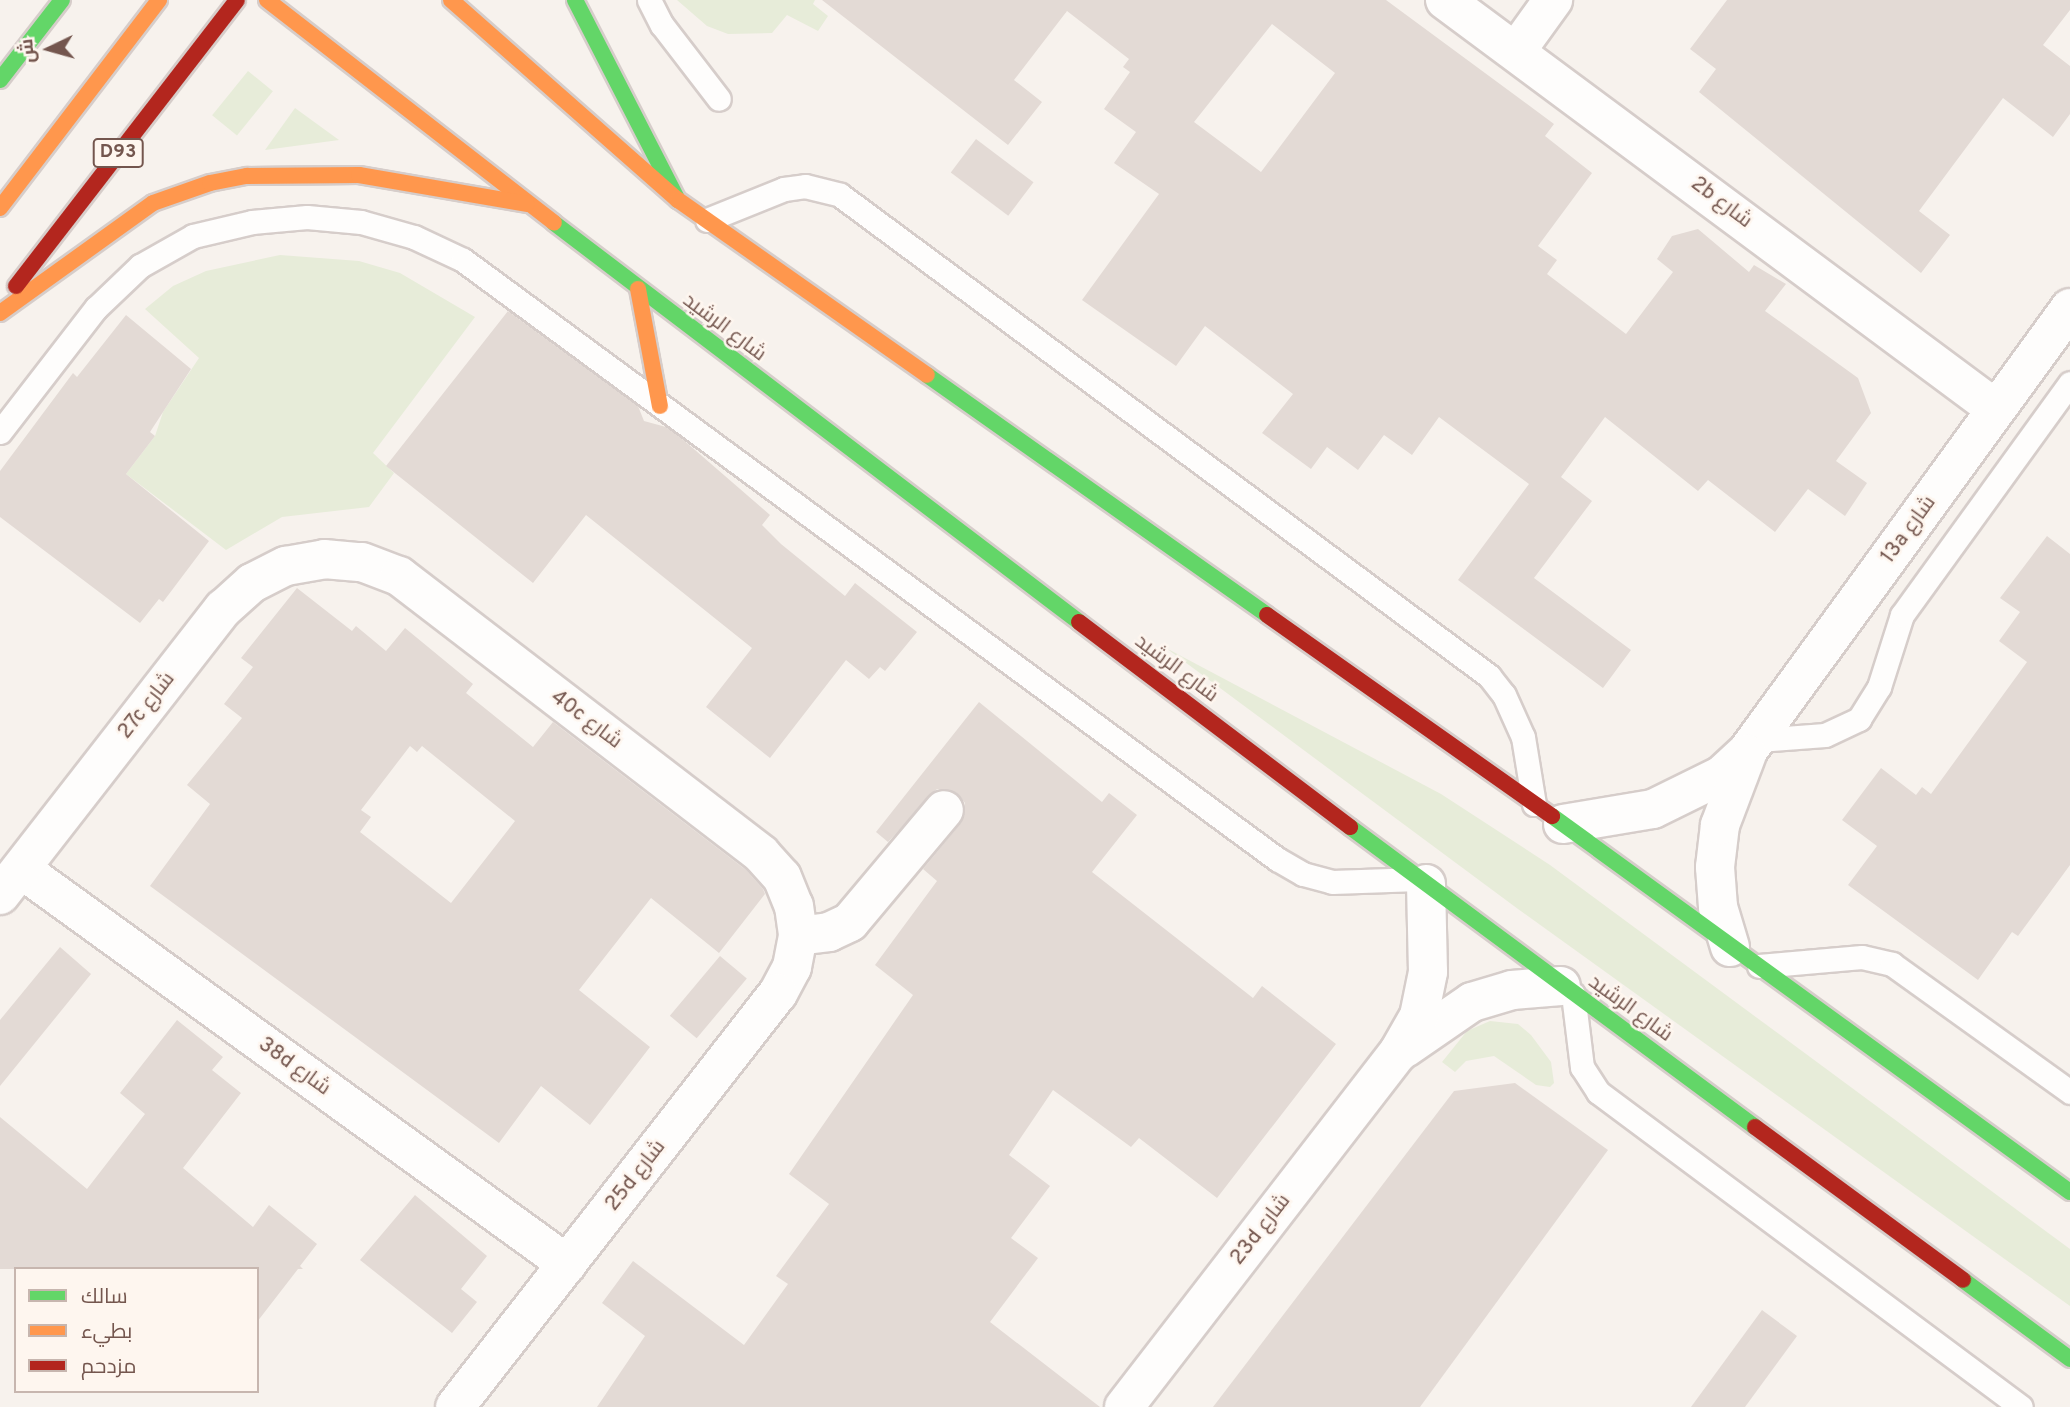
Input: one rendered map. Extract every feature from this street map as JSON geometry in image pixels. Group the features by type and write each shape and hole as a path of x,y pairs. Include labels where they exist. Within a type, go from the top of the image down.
{"main road":[{"path":"0,80 62,0"},
{"path":"0,208 159,0"},
{"name":"D93","path":"0,307 237,0"},
{"name":"شارع الرشيد","path":"267,0 638,289 1423,882 2070,1359"},
{"path":"451,0 678,200 1548,814 2070,1192"},
{"path":"575,0 678,200"},
{"path":"0,313 153,203 210,183 247,176 359,175 527,204"},
{"path":"638,289 660,406"}],"street":[{"name":"2b شارع","path":"1445,0 1517,50 1996,409"},
{"path":"1517,50 1553,0"},
{"name":"13a شارع","path":"1548,814 1653,809 1722,775 1753,746 2070,308"},
{"name":"27c شارع","path":"10,882 223,608 252,583 286,566 324,559"},
{"name":"40c شارع","path":"324,559 362,562 398,576 761,854 782,877 794,906 798,936"},
{"name":"13a شارع","path":"1743,957 1718,907 1715,867 1720,825 1753,746"},
{"path":"798,936 829,932 850,922 944,810"},
{"name":"38d شارع","path":"10,882 567,1264"},
{"name":"23d شارع","path":"1124,1407 1398,1053 1419,1016 1428,972 1423,882"},
{"name":"25d شارع","path":"455,1407 778,993 792,967 798,936"},
{"name":"23d شارع","path":"1398,1053 1472,1002 1512,990 1567,990"}],"lane":[{"path":"649,0 662,25 719,99"},
{"path":"707,220 784,189 805,186 840,195 1489,676 1504,695 1523,737 1548,814"},
{"path":"0,432 96,309 140,266 193,236 252,222 307,217 388,230 463,260 1277,859 1303,874 1332,882 1423,882"},
{"path":"1753,746 1834,732 1858,719 1871,704 1902,615 2070,383"},
{"path":"1743,957 1861,957 1892,964 2070,1093"},
{"path":"1567,990 1582,1067 1598,1092 2021,1407"}],"green space":[{"path":"677,0 815,0 813,4 828,16 818,31 787,15 772,33 728,34 707,26"},
{"path":"248,71 273,91 237,135 212,115"},
{"path":"295,108 339,140 265,150"},
{"path":"280,255 359,261 400,273 475,317 373,453 394,473 369,507 282,517 226,550 126,474 155,436 163,412 199,358 145,309 173,286 206,271"},
{"path":"1166,648 1441,794 1550,865 2070,1249 2070,1306 1518,909"},
{"path":"1490,1021 1518,1024 1531,1035 1551,1062 1554,1083 1550,1087 1536,1085 1494,1056 1466,1061 1455,1072 1442,1062 1467,1031"}],"building":[{"path":"822,0 1386,0 1554,124 1545,136 1592,173 1538,246 1557,260 1547,274 1626,334 1673,272 1657,259 1672,236 1698,229 1749,272 1754,265 1786,284 1765,311 1858,378 1871,413 1836,461 1867,483 1845,516 1808,489 1775,532 1708,480 1698,491 1605,417 1561,477 1592,501 1534,578 1631,650 1603,688 1458,580 1529,484 1439,417 1412,455 1384,435 1358,470 1327,447 1311,469 1262,433 1293,394 1205,326 1176,366 1082,300 1159,194 1114,163 1136,132 1104,109 1130,72 1123,67 1129,59 1067,11 1014,80 1042,102 1008,145","holes":["1272,24 1335,73 1261,172 1194,122"]},
{"path":"1727,0 2070,0 2070,10 2043,45 2070,66 2070,114 2053,137 2003,98 1919,211 1950,235 1921,273 1699,92 1716,69 1690,49"},
{"path":"976,139 1034,182 1008,216 951,173"},
{"path":"508,311 638,406 644,421 666,427 680,437 770,515 762,525 781,544 845,596 855,583 917,632 885,671 880,667 869,679 846,660 770,758 706,707 752,648 586,515 533,583 386,466"},
{"path":"126,315 191,369 150,432 155,436 126,474 209,541 163,602 159,599 140,623 0,517 0,471 73,373 77,377"},
{"path":"2047,536 2070,554 2070,865 2018,936 2012,932 1978,980 1848,885 1877,846 1842,820 1881,768 1916,795 1922,787 1931,794 2027,662 1999,641 2020,612 2000,598"},
{"path":"297,588 352,631 356,626 386,651 405,628 473,684 466,693 533,747 553,722 746,870 763,889 765,894 719,953 651,898 579,990 650,1047 590,1125 541,1086 499,1143 150,886 210,804 187,785 242,718 224,704 253,667 241,658","holes":["410,746 417,752 422,746 515,821 451,903 360,832 371,817 361,810"]},
{"path":"979,702 1102,802 1109,793 1137,815 1092,872 1253,998 1262,986 1336,1044 1217,1198 1139,1138 1131,1147 1053,1090 1009,1155 1050,1186 1011,1238 1038,1258 990,1322 1100,1407 597,1407 645,1336 602,1303 633,1261 744,1345 788,1284 776,1276 829,1204 789,1174 913,995 875,965 937,881 923,869 961,823 965,803 957,793 937,789 888,842 876,832"},
{"path":"60,947 91,974 0,1086 0,1020"},
{"path":"720,956 747,978 697,1038 670,1016"},
{"path":"177,1020 223,1057 212,1070 241,1093 183,1168 253,1227 269,1205 317,1244 300,1266 303,1269 298,1269 259,1319 259,1267 0,1269 0,1117 87,1189 145,1114 120,1093"},
{"path":"1515,1083 1608,1150 1420,1407 1213,1407 1454,1091"},
{"path":"415,1195 487,1256 461,1289 477,1302 452,1333 360,1260"},
{"path":"1762,1310 1797,1336 1745,1407 1691,1407"}],"traffic: fast":[{"path":"0,80 62,0"},
{"path":"575,0 678,200"},
{"path":"554,223 1079,622"},
{"path":"927,375 1267,615"},
{"path":"1552,816 2070,1192"},
{"path":"1350,827 1755,1127"},
{"path":"1963,1280 2070,1359"}],"traffic: slow":[{"path":"0,208 159,0"},
{"path":"267,0 554,223"},
{"path":"451,0 678,200 927,375"},
{"path":"0,313 153,203 210,183 247,176 359,175 527,204"},
{"path":"638,289 660,406"}],"traffic: jam":[{"path":"16,286 237,0"},
{"path":"1267,615 1552,816"},
{"path":"1079,622 1350,827"},
{"path":"1755,1127 1963,1280"}]}
